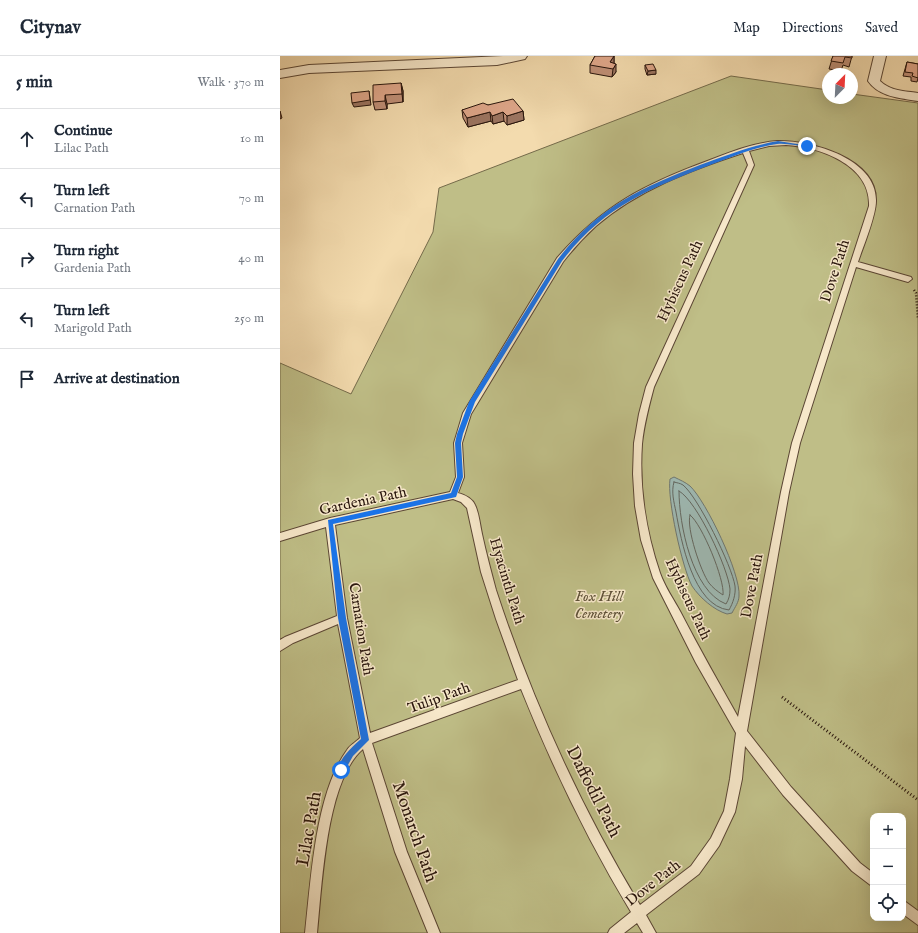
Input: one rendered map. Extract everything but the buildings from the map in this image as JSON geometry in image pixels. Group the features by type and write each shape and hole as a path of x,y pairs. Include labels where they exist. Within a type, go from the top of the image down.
{"street":[{"path":"280,74 309,69 497,61 521,56"},
{"path":"880,56 874,81 878,87 884,90 918,97"}],"lane":[{"name":"Dove Path","path":"614,933 695,870 715,842 729,812 733,795 741,732 785,492 796,443 872,206 871,188 864,176 851,164 828,152 807,146 786,143 766,144 745,150"},
{"path":"454,496 460,477 458,443 467,413 560,260 572,244 601,217 636,194 690,170 745,150"},
{"name":"Hybiscus Path","path":"745,150 752,165 650,387 638,443 637,474 640,506 646,540 656,575 696,653 741,732 787,792 856,867 870,879"},
{"path":"854,264 908,279"},
{"name":"Gardenia Path","path":"280,537 330,522 454,496"},
{"name":"Hyacinth Path","path":"454,496 464,499 471,506 486,571 524,683"},
{"name":"Carnation Path","path":"330,522 342,618 366,740"},
{"path":"280,646 289,640 342,618"},
{"name":"Tulip Path","path":"366,740 524,683"},
{"name":"Daffodil Path","path":"524,683 560,767 638,914 650,933"},
{"name":"Lilac Path","path":"311,933 330,800 341,770 350,754 366,740"},
{"name":"Monarch Path","path":"366,740 401,852 434,933"},
{"path":"906,909 918,919"}],"path":[{"path":"908,279 916,293 918,319"},
{"path":"782,696 918,800"}],"green space":[{"name":"Fox Hill Cemetery","path":"731,76 822,89 822,104 858,104 858,95 918,103 918,933 280,933 280,363 351,394 433,232 439,188"}],"water":[{"path":"674,477 690,486 697,494 705,506 729,555 738,586 739,596 738,602 732,613 727,614 717,610 703,599 692,586 688,577 673,517 670,479"}],"route":[{"path":"341,770 350,754 366,740 342,618 330,522 454,496 460,477 458,443 462,423 472,402 560,260 572,244 601,217 636,194 655,185 754,146 778,143 793,143 807,146"}]}
